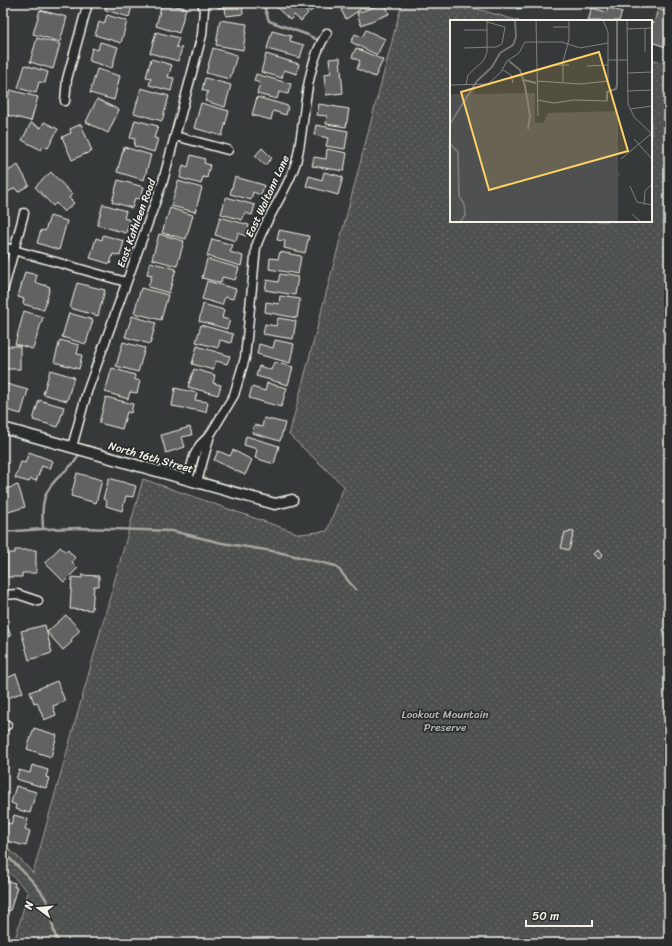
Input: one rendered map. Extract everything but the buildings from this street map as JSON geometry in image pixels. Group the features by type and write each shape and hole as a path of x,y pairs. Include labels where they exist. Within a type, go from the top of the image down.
{"street":[{"path":"65,101 67,79 88,3"},
{"name":"East Kathleen Road","path":"72,447 87,392 126,282 156,204 202,35 204,9 202,3"},
{"name":"East Waltann Lane","path":"192,481 191,467 232,399 240,376 245,358 256,247 261,231 294,169 308,88 317,52 327,33"},
{"path":"175,136 228,150"},
{"path":"3,291 24,214"},
{"path":"3,247 126,282"},
{"name":"North 16th Street","path":"3,429 275,504 292,500"},
{"name":"East Waltann Lane","path":"192,481 200,469 202,450"},
{"path":"191,467 200,469"},
{"path":"3,595 17,594 38,601"}],"green space":[{"name":"Lookout Mountain Preserve","path":"402,3 456,3 516,20 450,20 450,222 652,222 652,59 669,64 669,943 14,943 28,892 3,866 3,844 33,873 143,479 300,534 327,531 344,486 289,435"}],"waterway":[{"path":"263,3 269,21 308,35 321,42"},
{"path":"43,528 42,511 47,491 56,479 71,466 80,452"},
{"path":"3,532 83,528 172,531 222,543 278,552 336,566 355,589"},
{"path":"3,852 21,869 43,894 51,911 54,933 59,943"}]}
